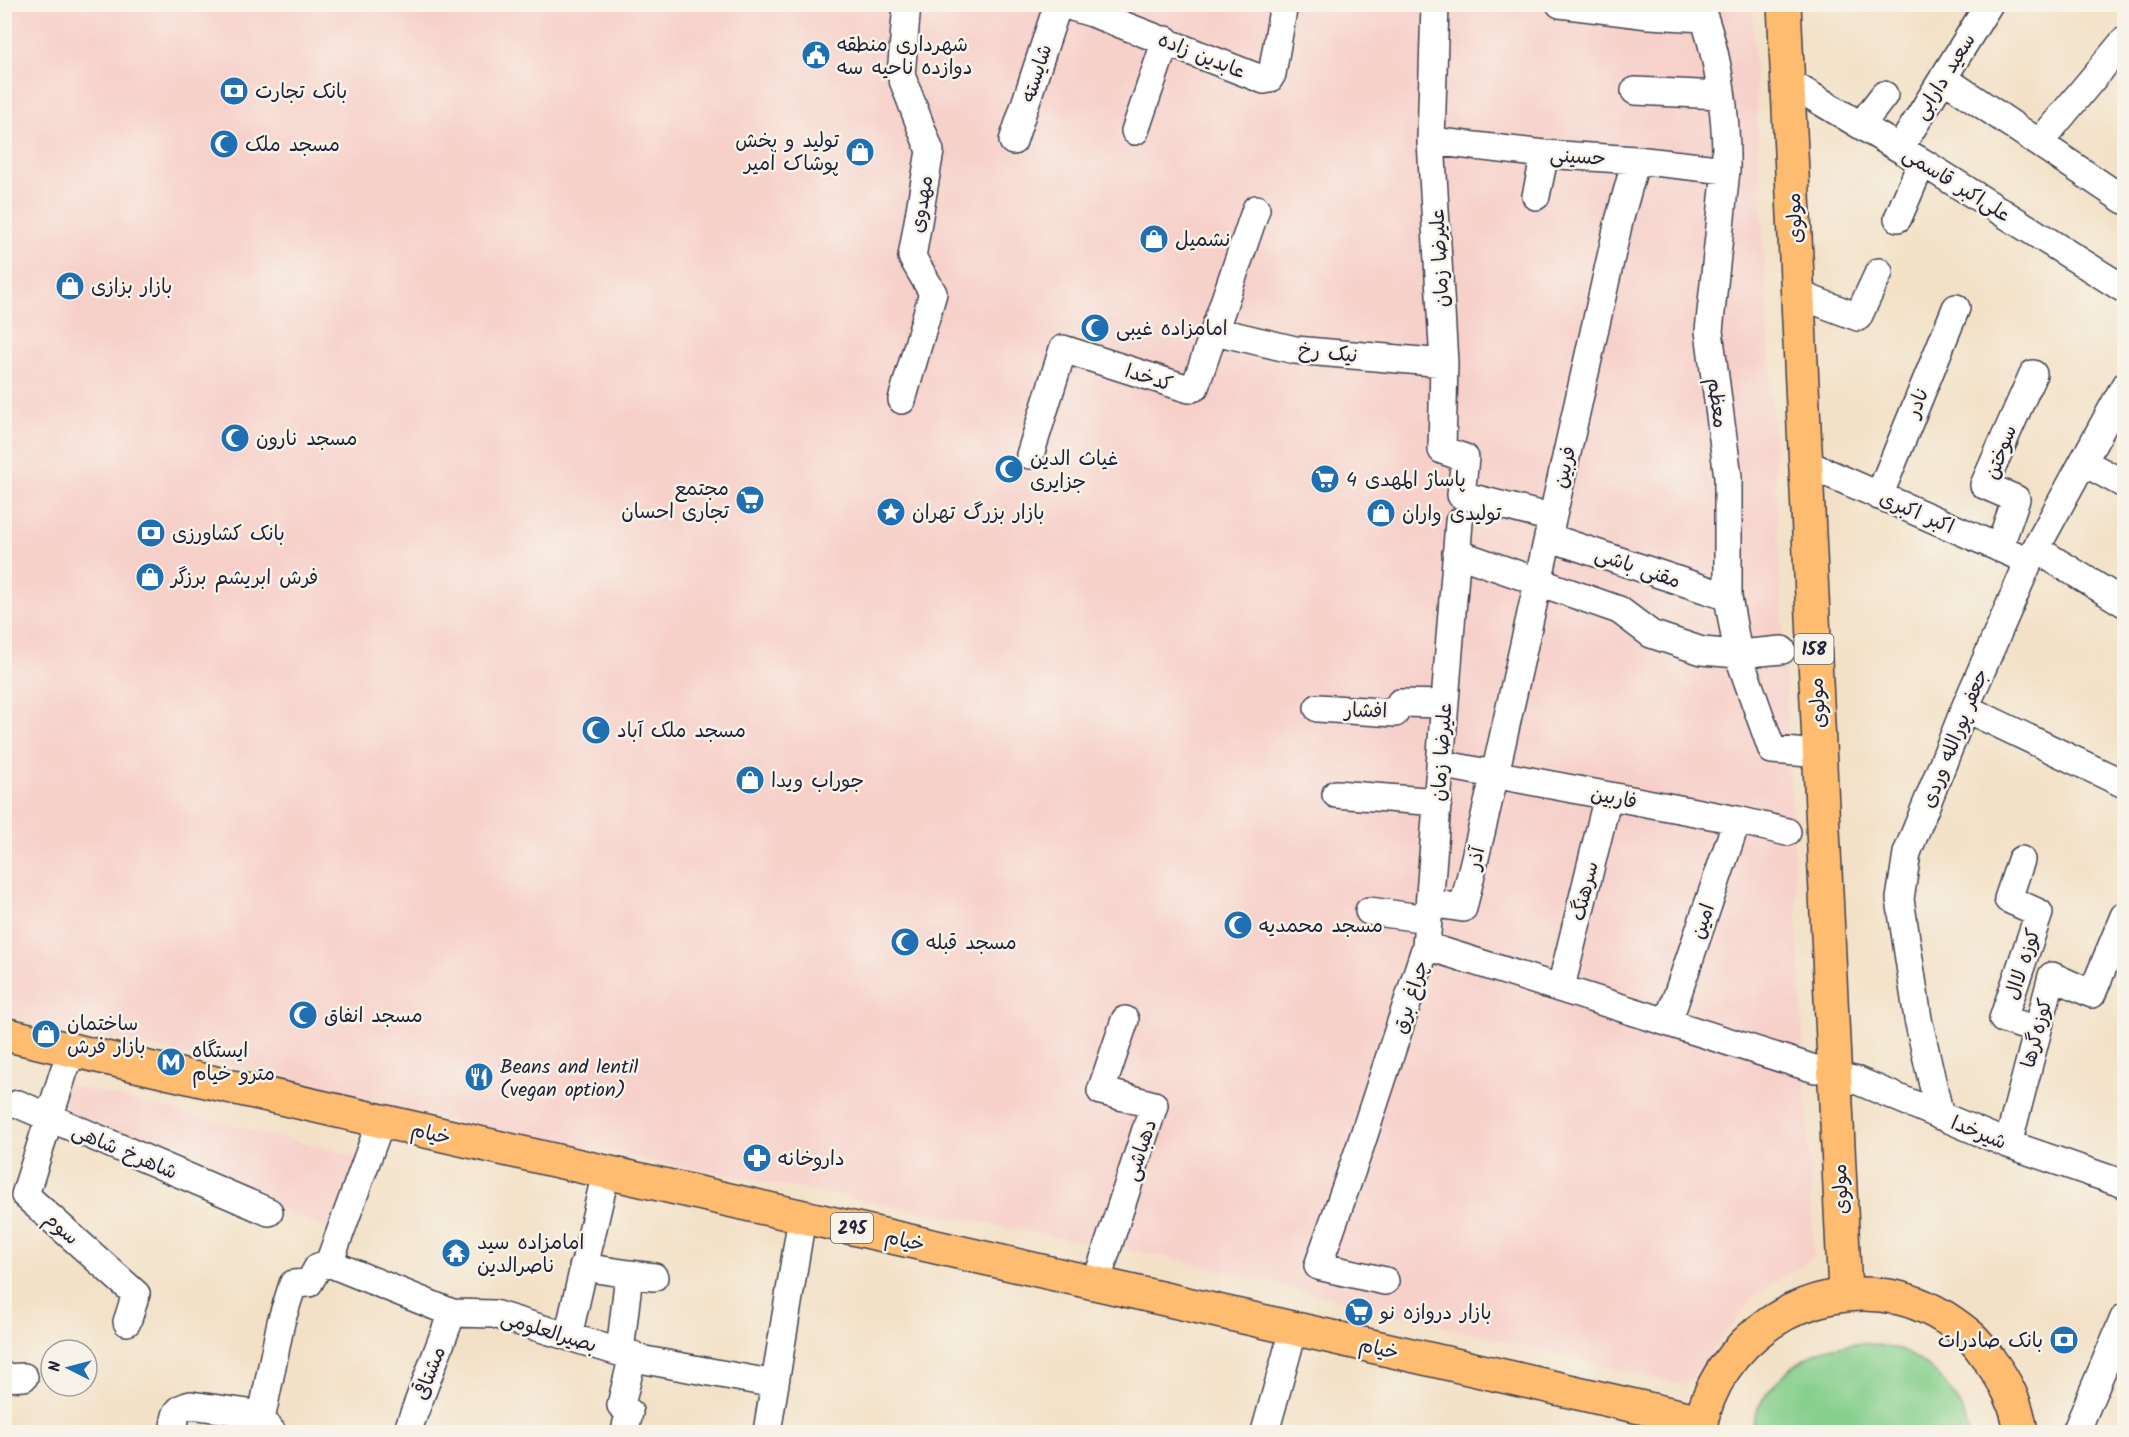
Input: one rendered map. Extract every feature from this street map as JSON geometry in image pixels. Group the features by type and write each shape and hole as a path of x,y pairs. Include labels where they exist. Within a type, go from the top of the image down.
{"main road":[{"name":"مولوی","path":"1784,4 1814,650 1821,754 1825,1072 1845,1294"},
{"name":"خیام","path":"4,1034 1294,1328 1700,1427"},
{"path":"1700,1427 1715,1382 1738,1349 1769,1322 1805,1303 1845,1294 1870,1294 1900,1298 1929,1308 1972,1338 2004,1379 2019,1415 2021,1432"}],"street":[{"name":"مهدوی","path":"902,400 933,293 912,257 930,151 901,75 908,4"},
{"name":"عابدین زاده","path":"1060,4 1094,9 1264,80 1269,79 1272,74 1284,4"},
{"name":"شایسته","path":"1013,141 1060,4"},
{"path":"1560,4 1702,11"},
{"name":"سعید دارابی","path":"1898,218 1911,155 1943,78 1989,4"},
{"name":"علیرضا زمان","path":"1435,5 1431,141 1444,363 1442,450 1465,458 1461,495"},
{"name":"معظم","path":"1702,11 1715,54 1726,145 1726,170 1709,331 1728,477 1728,597 1738,654 1772,750 1821,754"},
{"path":"1135,131 1166,40"},
{"path":"2039,143 2124,40"},
{"path":"1943,78 2124,200"},
{"name":"علی‌اکبر قاسمی","path":"1788,82 1911,155 2124,289"},
{"path":"1635,91 1720,94"},
{"path":"1861,125 1884,95"},
{"name":"حسینی","path":"1431,141 1726,170"},
{"path":"1536,196 1545,154"},
{"name":"فربین","path":"1495,774 1617,232 1636,160"},
{"name":"کدخدا","path":"1030,455 1063,349 1193,389 1256,209"},
{"path":"1797,294 1858,316 1879,272"},
{"name":"نادر","path":"1879,495 1956,308"},
{"name":"نیک رخ","path":"1215,331 1295,350 1444,363"},
{"name":"سوختن","path":"1999,548 2016,499 1984,485 2032,374"},
{"name":"جعفر پورالله وردی","path":"1940,1116 1918,1019 1899,899 1907,853 1965,708 2032,555 2083,462 2122,398"},
{"path":"2083,462 2124,484"},
{"name":"اکبر اکبری","path":"1805,464 1999,548 2032,555 2124,603"},
{"name":"مقنی باشی","path":"1461,495 1728,597"},
{"name":"علیرضا زمان","path":"1426,946 1459,522"},
{"path":"1456,553 1619,610 1651,634 1702,651 1738,654 1782,650"},
{"name":"افشار","path":"1318,708 1395,713 1400,704 1445,704"},
{"path":"1965,708 2124,784"},
{"name":"فاربین","path":"1440,764 1787,831"},
{"name":"آذر","path":"1429,911 1463,908 1495,774"},
{"path":"1336,794 1438,802"},
{"name":"سرهنگ","path":"1561,987 1608,795"},
{"name":"امین","path":"1668,1022 1737,820"},
{"name":"کوزه لاال","path":"2021,860 2008,899 2039,912 2003,1019 2037,1030"},
{"path":"1369,911 1429,911"},
{"name":"کوزه‌گرها","path":"2008,1144 2052,976 2092,994 2124,916"},
{"name":"چراغ برق","path":"1385,1281 1318,1266 1426,946 1825,1072"},
{"name":"دهباشی","path":"1096,1283 1154,1105 1101,1091 1125,1020"},
{"name":"شاهرخ شاهی","path":"73,1050 49,1119 269,1212"},
{"name":"شیرخدا","path":"1825,1072 1858,1081 2008,1144 2124,1184"},
{"path":"18,1104 49,1119"},
{"name":"سوم","path":"49,1119 25,1195 136,1294 127,1322"},
{"path":"173,1432 177,1412 182,1407 191,1405 267,1424 281,1322 293,1284 309,1283 318,1267 329,1263 381,1121"},
{"path":"568,1336 606,1172"},
{"path":"767,1432 802,1217"},
{"name":"بصیرالعلومی","path":"329,1263 452,1313 494,1314 645,1360 775,1384"},
{"path":"583,1267 641,1275 626,1354 621,1405 629,1412 625,1432"},
{"name":"مشتاقی","path":"407,1432 452,1313"},
{"path":"2076,1432 2124,1318"},
{"path":"1265,1432 1294,1328"}],"shaded area":[{"name":"بازار بزرگ تهران","path":"4,5 1752,5 1814,1257 1755,1295 1685,1386 1170,1258 538,1140 402,1110 289,1078 130,1043 5,1020"},
{"path":"67,1084 360,1157 332,1231 57,1114"}],"green space":[{"path":"1863,1343 1899,1350 1912,1356 1935,1373 1960,1406 1969,1432 1751,1432 1760,1405 1777,1381 1788,1371 1813,1354 1826,1349"}],"place":[{"name":"شهرداری منطقه دوازده ناحیه سه","path":"816,55"},
{"name":"بانک تجارت","path":"234,91"},
{"name":"مسجد ملک","path":"224,144"},
{"name":"تولید و پخش پوشاک امیر","path":"860,152"},
{"name":"نشمیل","path":"1154,239"},
{"name":"بازار بزازی","path":"70,286"},
{"name":"امامزاده غیبی","path":"1095,328"},
{"name":"مسجد نارون","path":"235,438"},
{"name":"غیاث الدین جزایری","path":"1009,469"},
{"name":"پاساژ المهدی 4","path":"1325,479"},
{"name":"مجتمع تجاری احسان","path":"750,500"},
{"name":"بازار بزرگ تهران","path":"891,512"},
{"name":"تولیدی واران","path":"1381,513"},
{"name":"بانک کشاورزی","path":"151,533"},
{"name":"فرش ابريشم برزگر","path":"150,577"},
{"name":"مسجد ملک آباد","path":"596,730"},
{"name":"جوراب ویدا","path":"750,780"},
{"name":"مسجد محمدیه","path":"1238,925"},
{"name":"مسجد قبله","path":"905,942"},
{"name":"مسجد انفاق","path":"303,1015"},
{"name":"ساختمان بازار فرش","path":"46,1034"},
{"name":"ایستگاه مترو خیام","path":"171,1062"},
{"name":"Beans and lentil (vegan option)","path":"479,1077"},
{"name":"داروخانه","path":"757,1158"},
{"name":"امامزاده سید ناصرالدین","path":"456,1253"},
{"name":"بازار دروازه نو","path":"1359,1312"},
{"name":"بانک صادرات","path":"2064,1340"}]}
